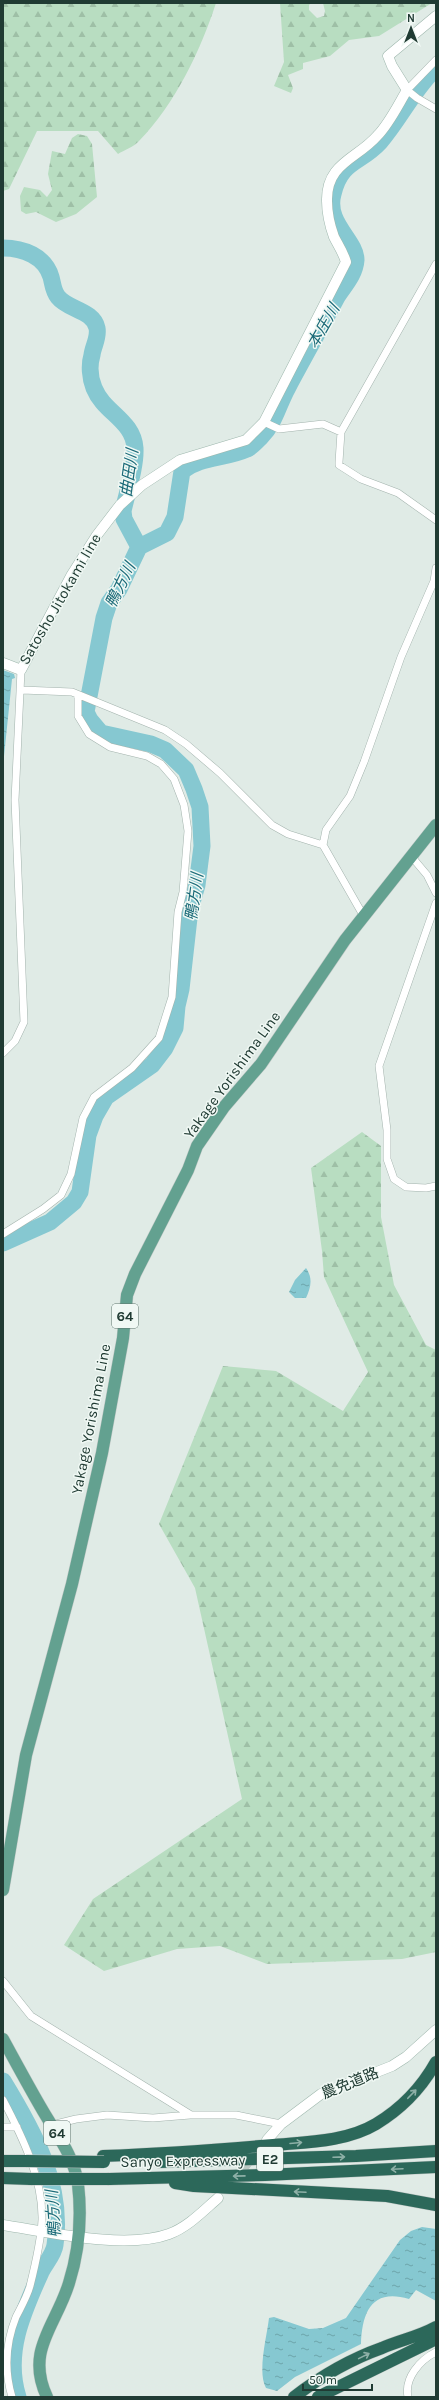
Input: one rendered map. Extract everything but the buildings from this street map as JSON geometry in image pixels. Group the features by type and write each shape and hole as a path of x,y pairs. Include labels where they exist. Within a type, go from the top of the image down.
{"highway":[{"path":"104,2159 202,2152 313,2141 350,2135 375,2125 394,2112 425,2081 436,2062"},
{"name":"Sanyo Expressway","path":"3,2161 356,2156 436,2152"},
{"name":"Sanyo Expressway","path":"3,2178 109,2179 436,2167"},
{"path":"147,2178 194,2186 387,2196 436,2205"},
{"path":"294,2397 318,2379 368,2354 435,2330"},
{"path":"318,2397 435,2330"}],"main road":[{"path":"409,92 392,66 388,56 436,16"},
{"name":"Satosho Jitokami line","path":"3,663 21,670 71,576 96,535 120,505 132,493 180,460 246,440 266,423 346,262 343,250 334,238 327,200 330,183 338,166 358,154 378,136 409,92"},
{"name":"Yakage Yorishima Line","path":"3,1890 26,1755 72,1584 102,1453 123,1338 127,1295 132,1281 155,1232 188,1170 197,1146 224,1107 261,1064 364,916 436,825"},
{"name":"農免道路","path":"267,2140 281,2124 321,2094 374,2074 402,2060 436,2030"},
{"name":"64","path":"3,2039 72,2160 78,2183 69,2285 39,2351 38,2370 47,2397"},
{"path":"3,2225 73,2235 135,2241 169,2234 193,2220 218,2198"}],"street":[{"path":"436,60 409,92 436,109"},
{"path":"436,264 340,432 340,465 361,479 398,493 436,520"},
{"path":"266,423 279,429 323,424 340,432"},
{"path":"364,916 323,845 326,830 350,796 364,762 401,657 435,580 436,568"},
{"path":"3,1053 15,1041 24,1022 15,800 22,690 21,670"},
{"path":"22,690 72,692 165,730 186,744 220,773 272,825 288,834 323,845"},
{"path":"3,1234 44,1209 61,1195 71,1174 83,1118 94,1097 132,1068 159,1038 172,997 178,912 183,892 188,831 184,805 174,779 160,764 147,756 110,748 88,734 78,716 81,696"},
{"path":"411,856 427,875 436,893"},
{"path":"436,903 379,1066 387,1130 387,1159 394,1179 406,1187 426,1188 436,1186"},
{"path":"3,1981 31,2016 191,2115"},
{"path":"3,2100 17,2127 40,2192 43,2231 30,2287 16,2318 7,2354 7,2373 12,2397"},
{"path":"52,2125 76,2118 107,2115 153,2118 191,2115 236,2115 281,2124"},
{"path":"3,2127 17,2127"},
{"path":"408,2397 406,2388 414,2371 436,2352"}],"green space":[{"path":"3,3 216,3 194,58 175,94 164,111 137,143 118,154 98,131 37,131 9,189 3,191"},
{"path":"280,3 311,3 309,5 309,10 317,18 324,16 325,11 323,3 432,3 379,36 349,40 330,56 303,63 303,69 288,75 293,88 291,93 274,86 284,62"},
{"path":"78,134 87,136 92,144 97,197 76,214 56,222 36,212 26,214 21,211 20,196 24,187 40,190 47,197 52,190 48,174 52,151 65,154 72,138"},
{"path":"362,1132 381,1146 381,1217 394,1285 426,1345 436,1350 436,1952 402,1959 267,1964 220,1946 177,1949 104,1971 64,1945 93,1899 242,1799 195,1588 159,1524 223,1366 276,1371 343,1411 368,1372 324,1277 311,1168"}],"water":[{"path":"3,670 14,674 15,678 12,679 3,766"},
{"path":"306,1268 310,1275 308,1294 306,1298 295,1298 289,1292 295,1280"},
{"path":"422,2227 436,2229 436,2301 416,2290 409,2299 396,2296 378,2300 372,2305 367,2313 362,2332 361,2344 295,2377 277,2391 266,2388 263,2381 262,2364 269,2318 274,2317 309,2329 323,2328 346,2318 400,2240 411,2231"}],"waterway":[{"name":"本庄川","path":"139,547 167,533 175,517 182,471 189,466 205,460 230,455 249,448 266,432 270,426 288,387 337,297 354,271 356,260 355,253 333,214 332,204 336,183 346,168 373,149 380,142 413,95 436,68"},
{"name":"曲田川","path":"3,248 11,248 25,252 38,259 48,270 56,295 68,305 91,317 95,322 97,328 97,339 90,363 90,372 94,388 104,404 124,423 129,430 133,438 135,448 133,471 123,511 124,519 139,547"},
{"name":"鴨方川","path":"3,1243 50,1222 74,1202 80,1192 88,1135 95,1116 106,1097 152,1065 165,1048 175,1028 190,909 197,885 202,846 200,807 186,770 165,750 151,744 101,733 90,720 86,712 104,618 109,603 119,589 139,547"},
{"name":"鴨方川","path":"3,2081 25,2119 44,2159 55,2201 57,2223 54,2248 41,2272 28,2302 14,2349 14,2381 18,2397"}],"tunnel":[{"path":"233,2180 254,2155"}]}
